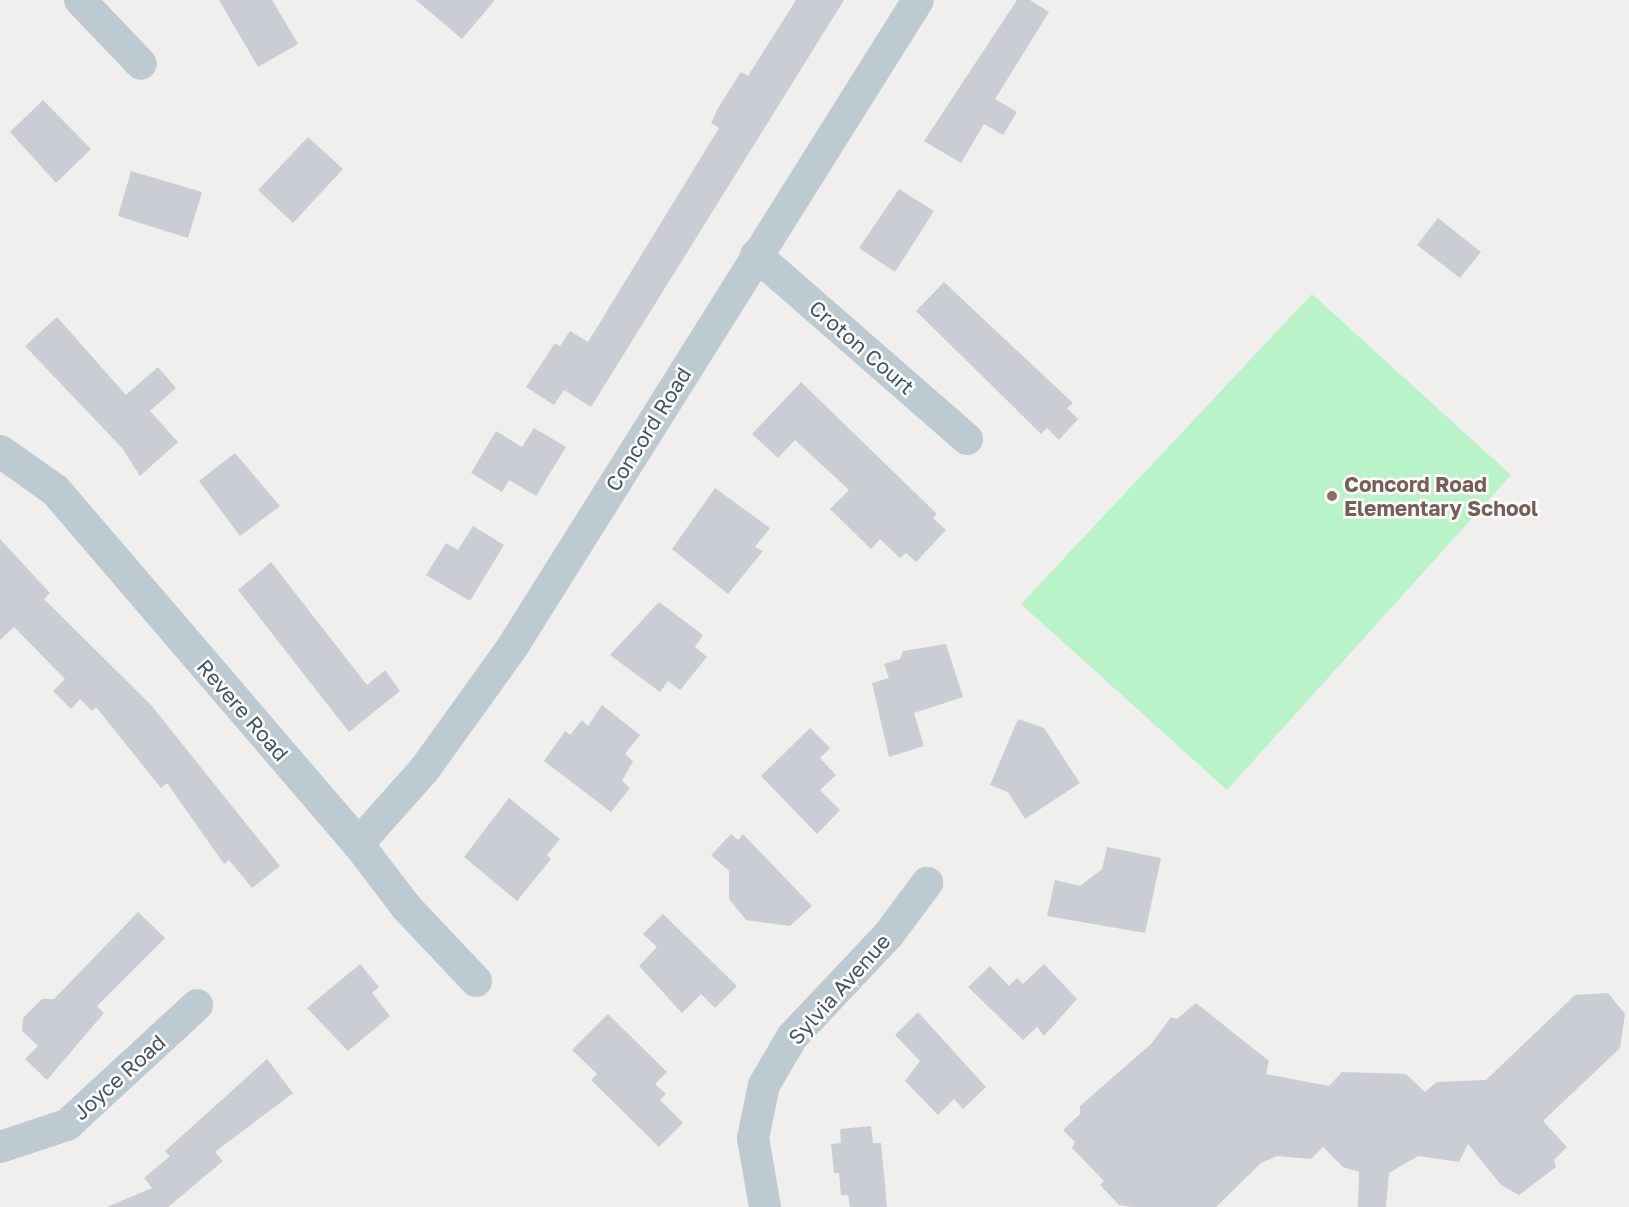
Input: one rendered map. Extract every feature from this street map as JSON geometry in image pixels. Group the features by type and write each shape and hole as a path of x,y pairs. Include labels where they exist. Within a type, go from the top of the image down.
{"street":[{"path":"80,0 141,64"},
{"name":"Concord Road","path":"358,844 424,770 513,646 756,255 918,0"},
{"name":"Croton Court","path":"756,255 967,439"},
{"name":"Revere Road","path":"0,451 55,490 358,844 407,908 477,981"},
{"name":"Sylvia Avenue","path":"765,1207 753,1138 764,1085 792,1037 889,934 927,883"},
{"name":"Joyce Road","path":"0,1147 67,1125 197,1005"}],"green space":[{"path":"1312,294 1511,475 1227,790 1021,604"}],"building":[{"path":"219,0 272,0 298,44 258,67"},
{"path":"416,0 495,0 462,39"},
{"path":"796,0 844,0 591,407 564,390 554,405 526,387 555,343 560,346 570,331 588,342 719,128 711,123 718,108 741,72 748,76"},
{"path":"1017,0 1030,0 1049,12 995,99 1017,112 1003,135 984,124 961,163 924,141"},
{"path":"43,100 91,149 56,183 10,132"},
{"path":"308,137 343,169 293,223 258,190"},
{"path":"131,171 202,192 188,238 118,216"},
{"path":"899,189 934,211 895,272 859,248"},
{"path":"1438,218 1481,252 1460,278 1417,245"},
{"path":"944,282 1073,403 1067,408 1078,419 1059,440 1047,428 1041,434 916,311"},
{"path":"57,317 126,395 158,367 176,388 150,411 178,442 140,476 122,448 25,346"},
{"path":"801,382 937,514 933,518 946,530 916,562 906,553 900,558 880,539 871,549 830,509 849,490 795,440 778,458 752,434"},
{"path":"534,428 566,447 536,496 509,480 502,492 471,473 496,431 522,447"},
{"path":"235,453 280,506 240,536 199,481"},
{"path":"715,488 770,528 755,547 763,551 728,594 672,549"},
{"path":"473,526 504,545 470,601 426,575 446,543 458,550"},
{"path":"0,539 50,593 44,599 151,705 280,866 252,888 229,860 224,864 167,783 161,788 96,707 92,711 80,699 71,709 53,691 65,679 14,627 0,640"},
{"path":"271,562 367,685 385,670 400,691 349,732 238,590"},
{"path":"659,602 703,635 695,647 707,657 680,690 668,681 660,692 610,655"},
{"path":"946,644 963,697 914,713 924,746 889,757 872,683 889,678 884,664 900,659 903,651"},
{"path":"602,705 640,735 625,754 633,761 622,781 630,788 611,812 544,761 565,731 570,735 582,720 588,726"},
{"path":"1018,719 1044,728 1080,783 1025,819 1008,792 990,785"},
{"path":"810,728 830,748 820,758 836,775 820,790 840,810 817,834 761,776"},
{"path":"509,798 560,839 547,855 551,859 517,901 464,857"},
{"path":"731,834 738,840 743,834 812,906 790,926 746,920 729,899 729,871 711,855"},
{"path":"1107,847 1161,858 1145,933 1047,916 1055,880 1080,886 1102,869"},
{"path":"138,912 165,938 97,1006 104,1013 47,1080 25,1059 38,1046 22,1031 23,1018 42,999 54,999"},
{"path":"663,914 737,986 715,1008 701,994 682,1013 639,966 657,947 643,934"},
{"path":"360,964 379,987 372,993 390,1016 348,1051 307,1008"},
{"path":"1044,964 1077,999 1044,1036 1037,1027 1023,1040 968,987 990,966 1009,986 1017,978 1023,984"},
{"path":"1608,993 1625,1014 1620,1048 1543,1121 1567,1147 1554,1160 1556,1167 1519,1195 1501,1185 1468,1144 1459,1162 1418,1156 1389,1173 1386,1207 1358,1207 1359,1172 1343,1167 1323,1147 1311,1159 1277,1156 1261,1163 1216,1207 1132,1207 1119,1205 1100,1185 1104,1181 1072,1148 1075,1142 1063,1130 1080,1114 1080,1106 1151,1044 1171,1017 1177,1019 1196,1003 1269,1061 1266,1074 1329,1086 1342,1072 1406,1074 1425,1092 1437,1082 1486,1080 1575,995"},
{"path":"918,1012 986,1087 963,1109 954,1099 938,1115 905,1081 920,1061 895,1035"},
{"path":"608,1014 667,1072 655,1084 666,1094 660,1100 683,1123 659,1147 591,1080 597,1074 572,1050"},
{"path":"267,1059 293,1093 215,1152 223,1161 168,1207 107,1207 152,1188 144,1178 170,1156 165,1151"},
{"path":"871,1126 873,1143 881,1143 887,1207 850,1207 848,1195 841,1195 839,1173 834,1173 831,1144 841,1143 840,1129"}],"place":[{"name":"Concord Road Elementary School","path":"1332,496"}]}
